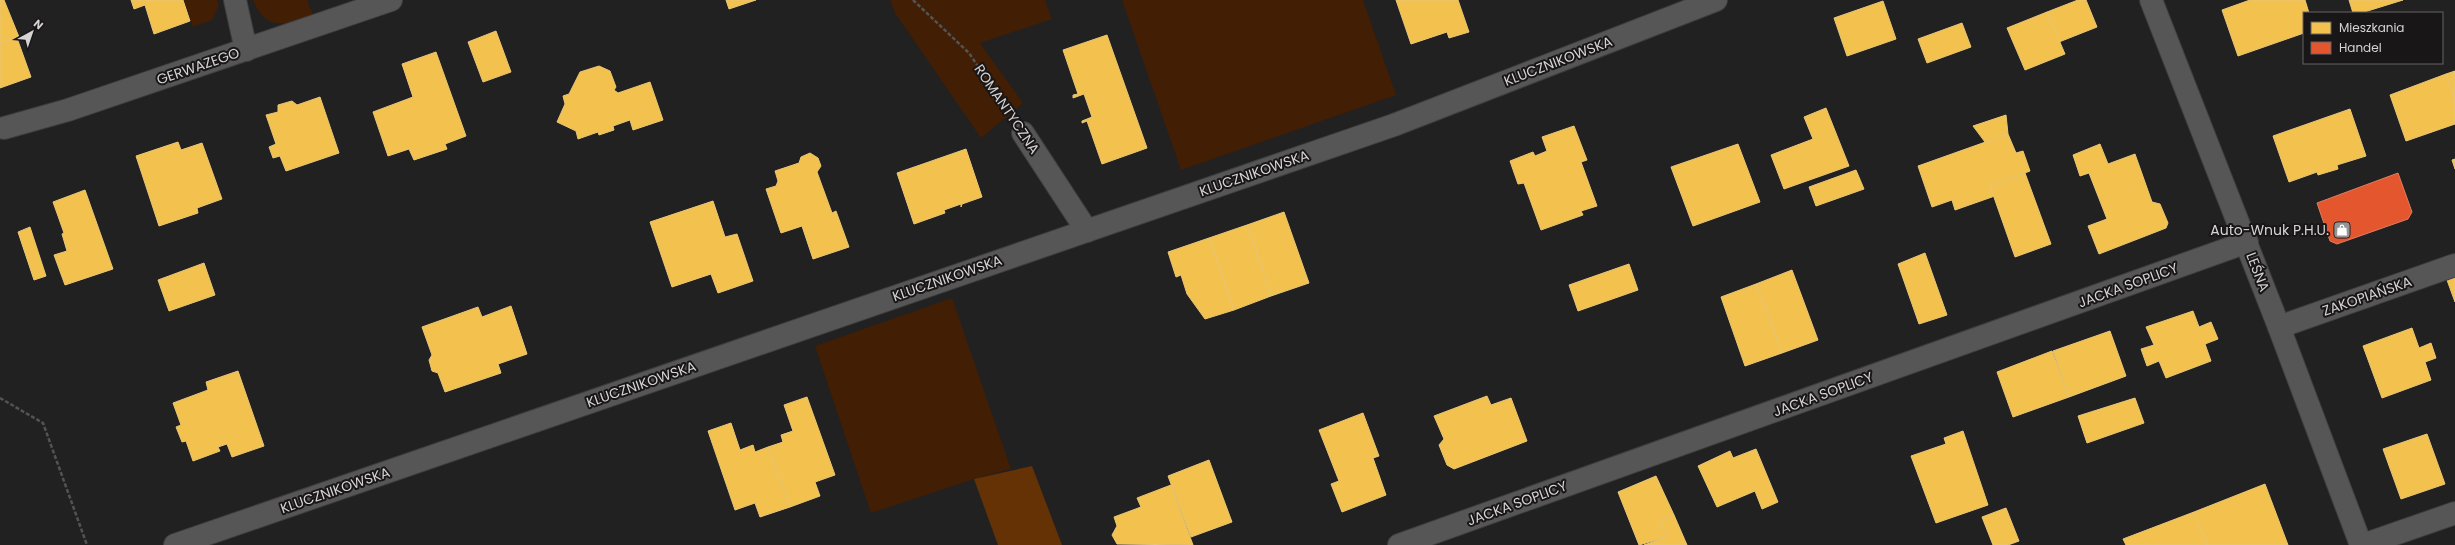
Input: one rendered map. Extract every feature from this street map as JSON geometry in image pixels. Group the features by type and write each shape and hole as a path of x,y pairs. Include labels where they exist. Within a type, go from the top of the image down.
{"street":[{"path":"235,0 246,50"},
{"name":"GERWAZEGO","path":"4,128 68,110 391,0"},
{"name":"KLUCZNIKOWSKA","path":"175,545 1394,125 1716,0"},
{"name":"LEŚNA","path":"2150,0 2247,242 2362,545"},
{"name":"ROMANTYCZNA","path":"1023,132 1087,231"},
{"name":"JACKA SOPLICY","path":"1398,545 2247,242"},
{"name":"ZAKOPIAŃSKA","path":"2280,327 2455,265"},
{"path":"2362,545 2455,513"}],"path":[{"name":"ROMANTYCZNA","path":"913,0 970,52 1023,132"},
{"path":"0,398 43,423 87,545"}],"shaded area":[{"path":"184,0 217,0 219,5 212,20 193,27"},
{"path":"253,0 307,0 313,15 286,23 271,22 264,18"},
{"path":"890,0 1045,0 1052,19 980,43 1023,103 981,138 895,13"},
{"path":"1122,0 1363,0 1396,95 1181,170"},
{"path":"952,298 1011,469 974,479 871,513 815,346"},
{"path":"1032,466 1062,545 998,545 974,479"}],"building: Mieszkania":[{"path":"0,0 4,0 19,37 0,43"},
{"path":"131,0 183,0 190,21 154,34 145,5 134,9"},
{"path":"726,0 756,0 729,9"},
{"path":"1396,0 1458,0 1469,32 1449,38 1447,32 1411,44"},
{"path":"2078,0 2086,0 2097,27 2059,42 2047,12"},
{"path":"2250,0 2305,0 2309,12 2303,12 2303,33 2238,56 2222,10"},
{"path":"2349,0 2403,0 2364,12 2353,12"},
{"path":"1883,1 1896,39 1847,56 1834,18"},
{"path":"2047,12 2065,54 2025,70 2007,28"},
{"path":"1962,23 1971,47 1927,63 1918,39"},
{"path":"496,31 511,72 483,82 468,42"},
{"path":"1107,35 1147,148 1102,164 1087,121 1082,123 1082,121 1092,117 1084,94 1073,98 1073,95 1078,94 1063,50"},
{"path":"19,37 17,38 31,77 0,88 0,43"},
{"path":"436,52 466,136 445,144 447,149 414,160 409,149 388,156 373,112 413,97 402,64"},
{"path":"599,66 610,71 616,87 614,90 618,93 650,82 663,120 633,130 630,120 613,126 614,130 599,135 598,132 578,139 576,131 557,122 565,104 563,96 569,94 580,72"},
{"path":"2455,71 2455,102 2446,74"},
{"path":"2446,74 2455,102 2455,124 2406,141 2390,95"},
{"path":"320,97 339,153 286,171 280,156 273,158 269,147 276,144 266,115 278,112 278,105 292,101 297,105"},
{"path":"1826,108 1849,166 1784,189 1771,155 1813,139 1804,117"},
{"path":"2350,109 2366,156 2337,165 2338,169 2318,175 2317,172 2289,182 2273,136"},
{"path":"2006,115 2008,134 1985,142 1973,126"},
{"path":"1574,126 1587,160 1581,162 1597,206 1581,211 1583,215 1541,230 1524,183 1518,184 1510,161 1533,152 1535,156 1547,151 1542,137"},
{"path":"2008,134 2016,153 2023,151 2030,171 1990,186 1994,196 1992,197 1955,210 1952,200 1932,207 1918,166"},
{"path":"178,142 181,150 202,143 222,199 197,208 198,213 159,226 136,156"},
{"path":"1738,144 1760,202 1693,226 1671,167"},
{"path":"2100,144 2108,164 2135,154 2152,202 2160,204 2168,223 2166,228 2099,254 2088,226 2107,219 2089,173 2080,176 2073,155"},
{"path":"966,149 982,197 962,204 961,207 961,204 944,210 945,213 914,224 897,173"},
{"path":"810,153 818,158 821,166 817,172 832,213 836,211 849,247 813,259 802,226 781,233 766,189 776,186 778,181 775,171 799,163 801,157"},
{"path":"2455,159 2455,169 2452,160"},
{"path":"1856,170 1864,189 1816,206 1809,187"},
{"path":"2025,173 2051,244 2015,257 1990,186"},
{"path":"85,190 113,269 65,285 54,255 67,251 62,234 64,233 53,202"},
{"path":"713,201 725,237 737,234 753,281 718,293 711,274 672,287 650,222"},
{"path":"1284,212 1309,283 1271,296 1247,225"},
{"path":"1247,225 1271,296 1234,310 1209,238"},
{"path":"30,227 46,276 34,280 18,232"},
{"path":"1209,238 1234,310 1205,319 1187,294 1181,275 1176,277 1168,252"},
{"path":"1925,253 1947,315 1919,324 1898,264"},
{"path":"204,263 215,295 169,311 158,280"},
{"path":"1629,264 1638,290 1578,311 1569,285"},
{"path":"1792,270 1818,340 1782,353 1756,284"},
{"path":"2455,277 2455,302 2447,280"},
{"path":"1756,284 1782,353 1745,366 1721,297"},
{"path":"511,306 527,354 498,364 501,373 445,392 438,373 432,371 429,360 432,355 422,327 478,307 482,317"},
{"path":"2193,311 2199,327 2211,322 2218,339 2205,344 2211,361 2166,378 2159,361 2147,366 2141,349 2154,345 2146,327"},
{"path":"2412,328 2419,348 2431,343 2436,358 2425,362 2431,380 2382,398 2363,346"},
{"path":"2110,331 2126,376 2069,397 2053,351"},
{"path":"2052,351 2069,397 2013,417 1997,372"},
{"path":"238,371 264,446 232,457 227,444 218,447 220,451 193,461 186,441 182,442 176,427 181,425 173,403 208,390 206,382"},
{"path":"1487,396 1491,405 1511,398 1527,441 1454,469 1447,465 1439,445 1444,439 1434,416"},
{"path":"807,397 835,475 815,482 820,496 790,507 768,447 783,442 781,435 793,431 784,405"},
{"path":"2135,398 2144,423 2087,443 2078,416"},
{"path":"1363,413 1379,456 1373,458 1386,495 1342,512 1331,484 1339,481 1319,430"},
{"path":"731,423 740,450 753,445 755,452 768,447 790,507 760,517 755,503 735,510 708,431"},
{"path":"1963,431 1988,505 1936,523 1911,456 1946,444 1944,438"},
{"path":"2427,434 2445,484 2401,499 2383,449"},
{"path":"1756,449 1778,502 1762,509 1755,491 1717,507 1698,466 1730,451 1733,458"},
{"path":"1209,460 1232,522 1191,537 1168,476"},
{"path":"1656,476 1674,515 1660,521 1667,537 1639,545 1618,492"},
{"path":"2265,484 2288,545 2207,545 2194,512"},
{"path":"1171,485 1193,545 1117,544 1112,535 1117,526 1114,517 1141,507 1137,498"},
{"path":"2006,508 2019,541 2008,545 1993,545 1982,517"},
{"path":"2194,512 2207,545 2126,545 2123,539"},
{"path":"1674,515 1687,545 1644,545 1667,537 1660,521"}],"building: Handel":[{"path":"2398,173 2412,212 2408,219 2337,244 2330,241 2317,203"}],"place":[{"name":"Auto-Wnuk P.H.U.","path":"2342,230"}]}
